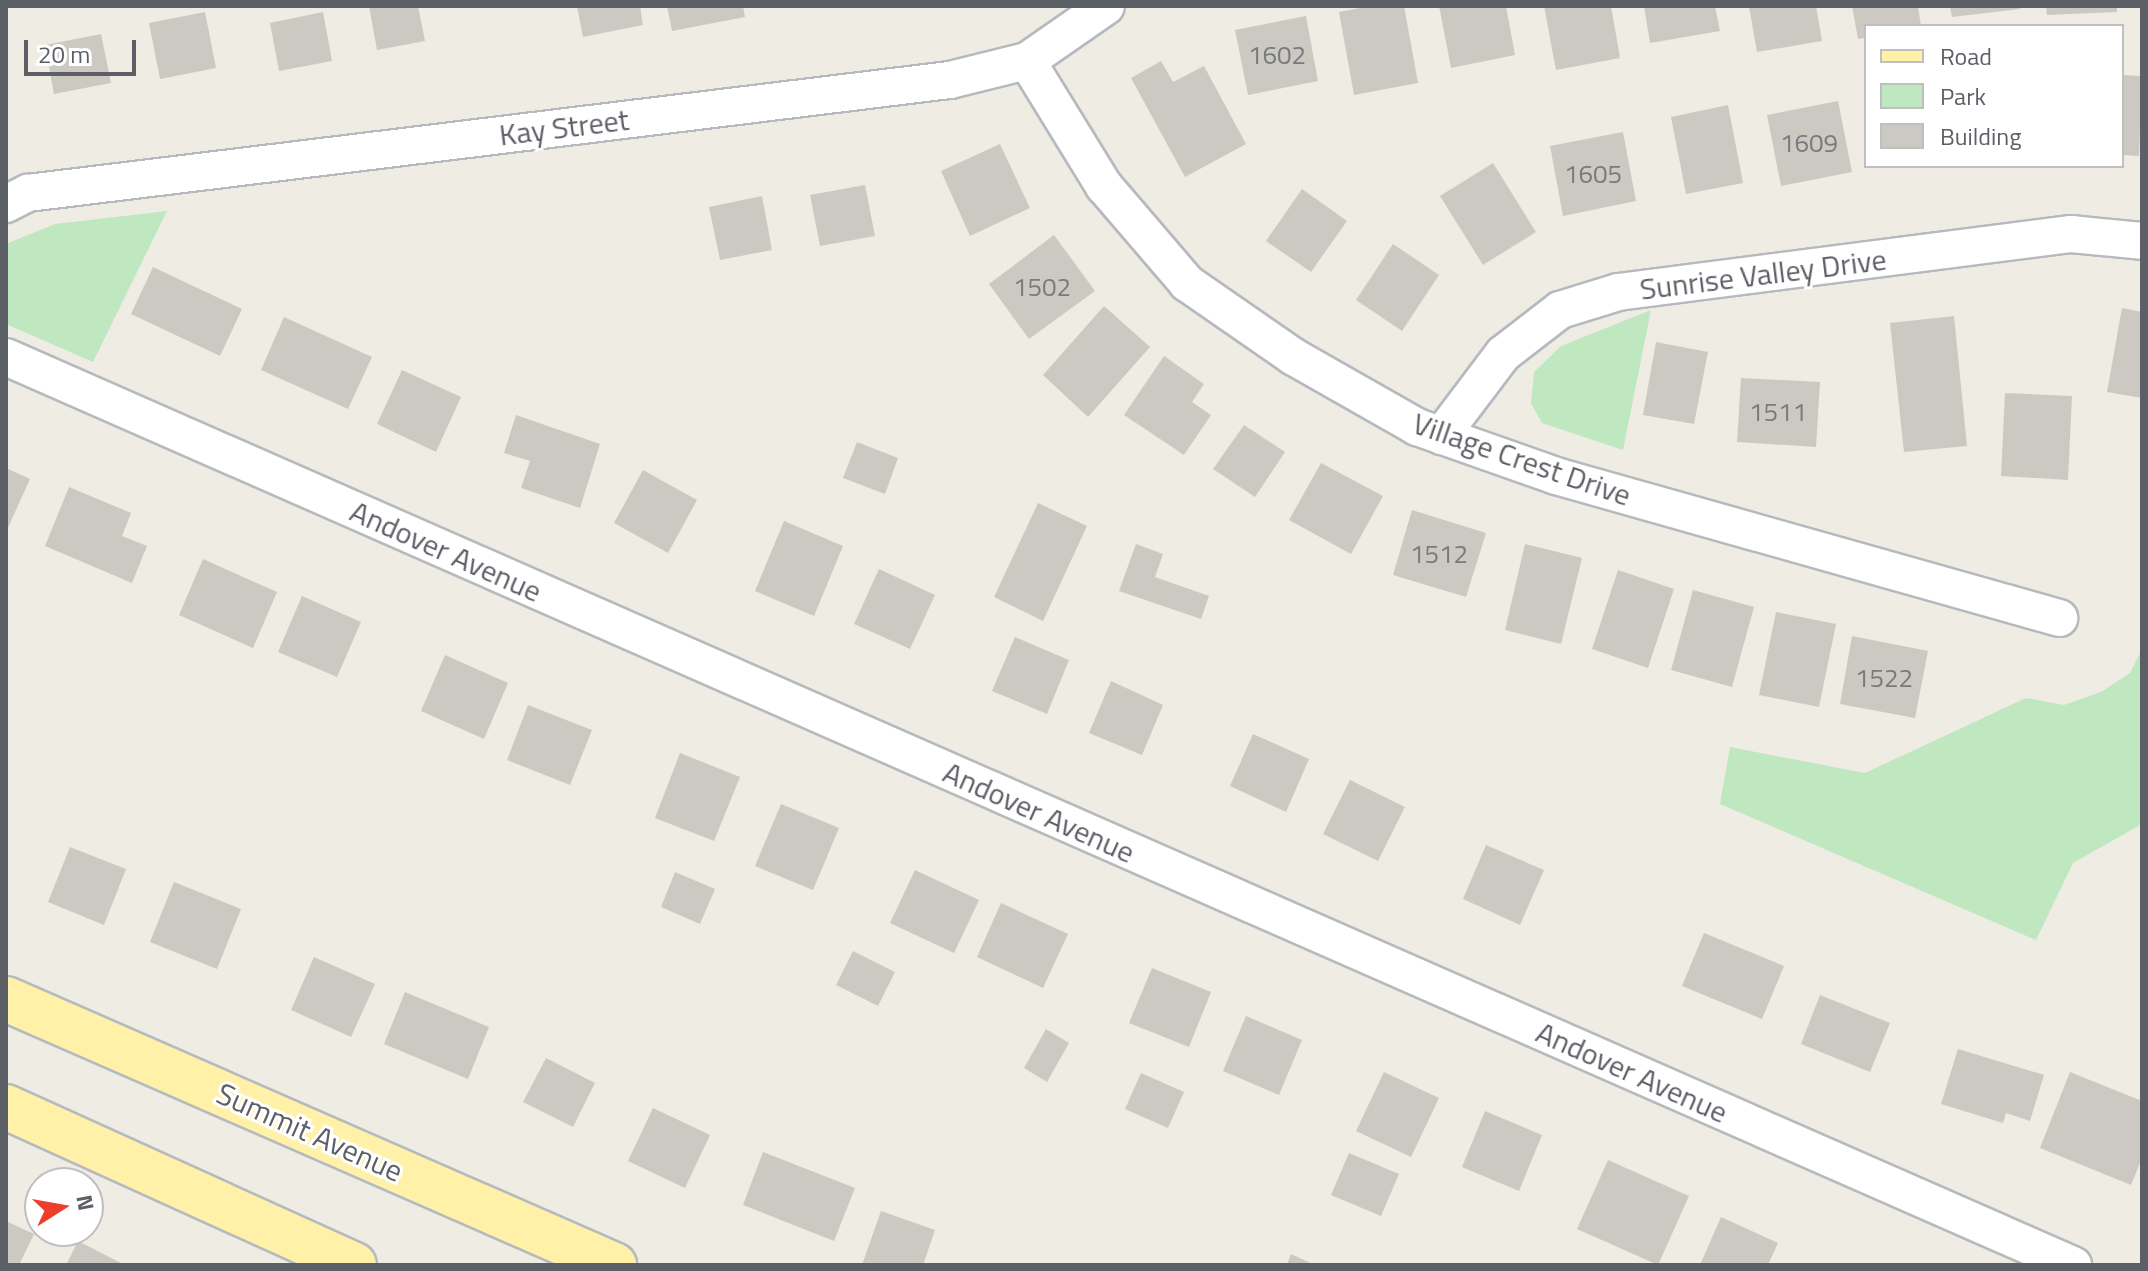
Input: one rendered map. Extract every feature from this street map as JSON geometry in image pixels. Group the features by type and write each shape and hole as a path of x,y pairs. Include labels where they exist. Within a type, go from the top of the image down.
{"main road":[{"name":"Summit Avenue","path":"6,999 614,1265"},
{"path":"6,1107 354,1265"}],"street":[{"name":"Kay Street","path":"6,204 28,193 103,183 950,80 1027,61 1106,6"},
{"name":"Village Crest Drive","path":"1027,61 1104,186 1187,283 1294,357 1441,436 1556,476 2059,618"},
{"name":"Sunrise Valley Drive","path":"1441,436 1503,354 1560,310 1618,292 2071,234 2142,241"},
{"name":"Andover Avenue","path":"6,357 2073,1265"}],"green space":[{"path":"167,211 93,362 6,324 6,244 55,224"},
{"path":"1651,310 1623,450 1542,423 1531,403 1534,372 1561,346"},
{"path":"2142,649 2142,824 2073,863 2036,940 1720,804 1730,747 1865,773 2026,698 2064,705 2101,692 2130,673"}],"building":[{"path":"369,6 418,6 425,41 377,50"},
{"path":"577,6 640,6 643,25 583,37"},
{"path":"667,6 743,6 745,17 672,31"},
{"path":"1371,6 1404,6 1418,83 1354,95 1339,12"},
{"path":"1439,6 1506,6 1515,55 1451,68"},
{"path":"1544,6 1611,6 1620,58 1556,70"},
{"path":"1644,6 1715,6 1720,31 1650,43"},
{"path":"1749,6 1816,6 1822,41 1757,52"},
{"path":"1852,6 1918,6 1921,24 1864,24 1864,38 1858,39"},
{"path":"1950,6 2019,6 2020,9 1952,17"},
{"path":"2046,6 2117,6 2117,12 2047,15"},
{"path":"205,12 216,68 160,79 149,23"},
{"path":"323,12 332,61 279,71 270,23"},
{"path":"1306,16 1318,81 1248,95 1235,30"},
{"path":"101,34 111,83 54,94 45,45"},
{"path":"1161,61 1173,82 1204,66 1246,144 1185,177 1131,78"},
{"path":"2124,75 2142,76 2139,156 2124,155"},
{"path":"1838,101 1852,172 1781,186 1767,115"},
{"path":"1728,105 1743,183 1686,194 1671,117"},
{"path":"1623,132 1636,201 1563,216 1550,146"},
{"path":"1000,144 1030,208 970,236 941,171"},
{"path":"1493,163 1536,232 1483,265 1440,196"},
{"path":"865,185 875,236 820,246 810,195"},
{"path":"1302,189 1347,221 1311,272 1266,241"},
{"path":"762,196 772,250 720,260 709,207"},
{"path":"1054,235 1095,291 1029,339 989,284"},
{"path":"1393,244 1439,275 1402,331 1356,300"},
{"path":"153,267 242,309 220,356 131,314"},
{"path":"1104,306 1150,347 1088,417 1043,375"},
{"path":"2122,308 2142,312 2142,398 2107,392"},
{"path":"1954,316 1967,446 1904,452 1890,323"},
{"path":"284,317 372,357 348,409 261,370"},
{"path":"1656,342 1708,352 1694,424 1643,415"},
{"path":"1164,356 1204,384 1192,402 1211,415 1184,455 1124,415"},
{"path":"402,370 461,397 436,452 377,424"},
{"path":"1741,378 1820,382 1816,447 1737,442"},
{"path":"2005,393 2072,396 2068,480 2001,476"},
{"path":"516,415 600,444 580,508 521,488 530,461 504,453"},
{"path":"1244,425 1285,452 1255,497 1213,469"},
{"path":"857,442 898,458 885,494 843,478"},
{"path":"1321,463 1383,496 1351,554 1289,520"},
{"path":"6,468 30,479 6,532"},
{"path":"643,470 697,500 668,553 614,523"},
{"path":"69,487 131,513 122,536 147,546 132,583 45,546"},
{"path":"1038,503 1087,526 1043,621 994,597"},
{"path":"1412,510 1486,533 1466,597 1393,575"},
{"path":"784,521 843,546 814,616 755,591"},
{"path":"1136,544 1163,554 1155,577 1209,596 1201,619 1119,591"},
{"path":"1525,544 1582,558 1561,644 1505,630"},
{"path":"203,559 277,592 253,648 179,615"},
{"path":"879,569 935,595 910,649 854,624"},
{"path":"1618,570 1674,589 1648,668 1592,649"},
{"path":"1693,590 1754,607 1732,687 1671,670"},
{"path":"302,596 361,622 337,677 278,652"},
{"path":"1776,612 1836,624 1819,707 1759,695"},
{"path":"1852,636 1928,651 1915,718 1840,704"},
{"path":"1015,637 1069,660 1047,714 992,691"},
{"path":"445,655 508,683 484,739 421,711"},
{"path":"1111,681 1163,705 1142,755 1089,733"},
{"path":"528,705 592,730 570,785 507,760"},
{"path":"1253,734 1309,759 1286,812 1230,786"},
{"path":"680,753 740,777 714,841 655,818"},
{"path":"1350,780 1405,807 1378,861 1323,834"},
{"path":"781,804 839,828 813,890 755,866"},
{"path":"1486,845 1544,870 1520,925 1463,899"},
{"path":"70,847 126,869 104,925 48,902"},
{"path":"915,870 979,900 954,953 890,923"},
{"path":"675,872 715,889 700,924 661,907"},
{"path":"174,882 241,909 217,969 150,942"},
{"path":"1001,903 1068,934 1043,988 977,957"},
{"path":"1704,933 1784,966 1762,1019 1682,986"},
{"path":"853,951 895,972 878,1006 836,985"},
{"path":"314,957 375,984 351,1037 291,1010"},
{"path":"1152,968 1211,992 1189,1047 1129,1023"},
{"path":"405,992 489,1027 468,1079 384,1044"},
{"path":"1820,995 1890,1023 1870,1072 1801,1044"},
{"path":"1246,1016 1302,1040 1279,1095 1223,1071"},
{"path":"1046,1029 1069,1043 1047,1082 1024,1068"},
{"path":"1958,1049 2044,1075 2030,1121 2006,1113 2003,1123 1941,1104"},
{"path":"546,1058 595,1083 573,1127 523,1102"},
{"path":"1384,1072 1439,1098 1411,1157 1356,1131"},
{"path":"2070,1072 2142,1101 2142,1158 2131,1185 2040,1148"},
{"path":"1141,1073 1184,1092 1168,1128 1125,1109"},
{"path":"653,1108 710,1135 685,1188 628,1161"},
{"path":"1485,1111 1542,1135 1519,1191 1462,1167"},
{"path":"763,1152 855,1188 834,1241 743,1205"},
{"path":"1349,1153 1399,1174 1381,1216 1331,1195"},
{"path":"1608,1160 1689,1196 1658,1265 1577,1229"},
{"path":"881,1211 935,1230 923,1265 862,1265"},
{"path":"1721,1217 1778,1243 1768,1265 1700,1265"},
{"path":"6,1221 24,1229 24,1247 28,1247 19,1265 6,1265"},
{"path":"75,1247 90,1247 125,1265 66,1265"},
{"path":"1291,1254 1315,1265 1287,1265"}]}
